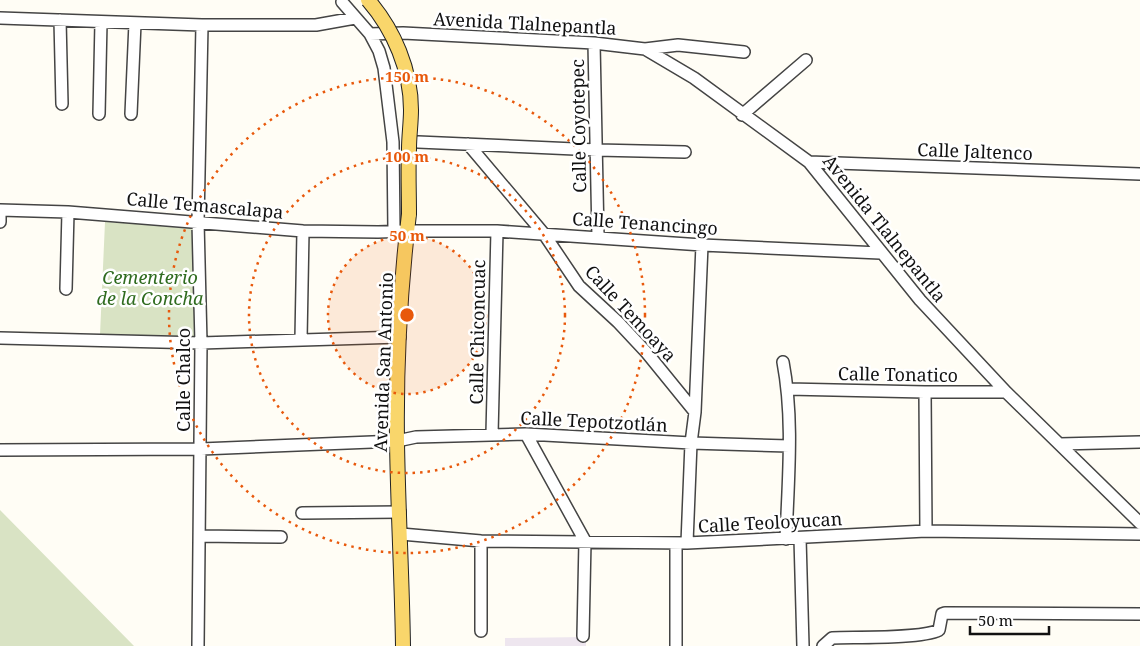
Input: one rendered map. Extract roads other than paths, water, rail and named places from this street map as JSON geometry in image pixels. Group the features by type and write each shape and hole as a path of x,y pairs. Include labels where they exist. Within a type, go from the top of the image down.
{"main road":[{"name":"Avenida San Antonio","path":"368,0 386,26 399,50 406,74 411,108 408,150 409,214 400,231 400,337 397,441 403,646"}],"street":[{"name":"Avenida San Antonio","path":"342,2 370,34 379,50 384,68 390,110 400,231"},
{"path":"0,18 101,22 316,25 355,18"},
{"path":"60,20 62,104"},
{"path":"99,114 101,22"},
{"path":"131,114 135,22"},
{"name":"Calle Chalco","path":"198,646 201,343 198,222 202,24"},
{"name":"Avenida Tlalnepantla","path":"370,34 403,33 594,43 645,49 694,78 742,115 809,162 880,253 920,300 1006,392 1140,522"},
{"name":"Calle Coyotepec","path":"594,43 598,238"},
{"path":"645,49 678,46 744,52"},
{"path":"742,115 806,60"},
{"path":"418,142 685,152"},
{"name":"Calle Temoaya","path":"468,144 544,234 580,286 647,353 695,412"},
{"name":"Calle Jaltenco","path":"809,162 1140,174"},
{"path":"0,210 0,222"},
{"name":"Calle Temascalapa","path":"0,210 68,212 303,231 400,231"},
{"path":"66,289 68,212"},
{"path":"301,339 303,231"},
{"name":"Calle Tenancingo","path":"400,231 497,231 702,245 880,253"},
{"name":"Calle Chiconcuac","path":"492,434 497,231"},
{"path":"676,646 682,543 695,412 702,245"},
{"path":"0,338 201,343 400,337"},
{"path":"784,362 788,389 789,446 786,539"},
{"name":"Calle Tonatico","path":"788,389 1006,392"},
{"path":"925,392 926,531"},
{"path":"526,434 585,541 584,636"},
{"name":"Calle Tepotzotlán","path":"397,441 416,437 526,434 789,446"},
{"path":"0,450 201,450 397,441"},
{"path":"1060,444 1140,442"},
{"path":"302,513 400,512"},
{"name":"Calle Teoloyucan","path":"401,534 481,541 682,543 926,531 1140,534"},
{"path":"200,536 281,538"},
{"path":"800,538 804,646"},
{"path":"481,541 481,631"},
{"path":"823,646 832,638 916,640 940,630 940,617 945,613 1140,614"}],"park label":[{"name":"Cementerio de la Concha","path":"150,287"}]}
